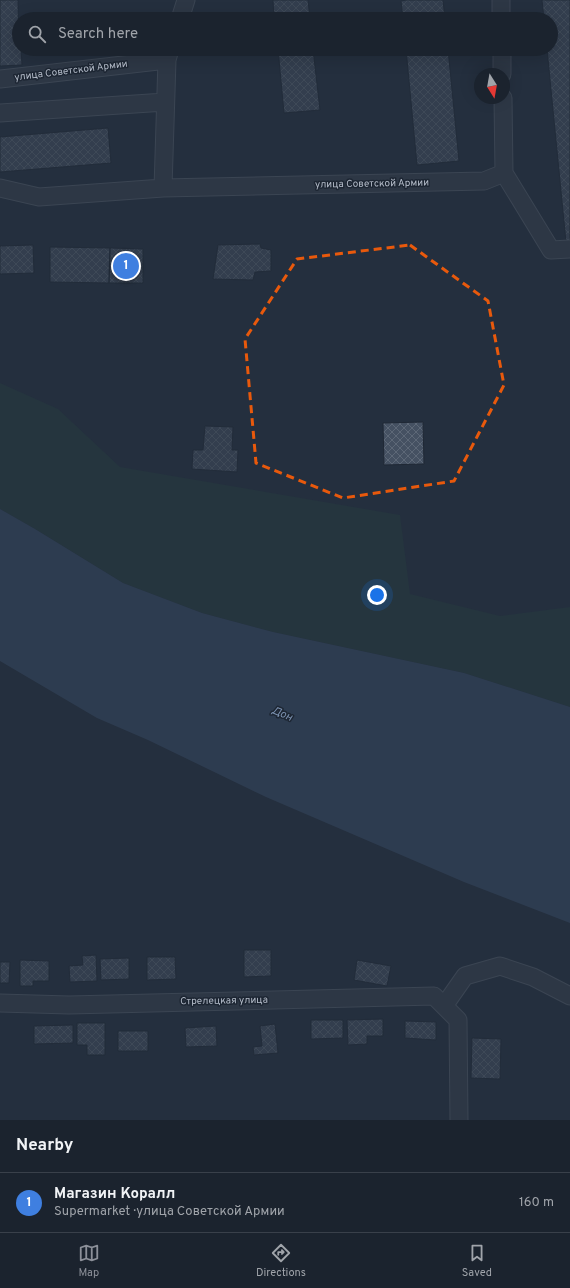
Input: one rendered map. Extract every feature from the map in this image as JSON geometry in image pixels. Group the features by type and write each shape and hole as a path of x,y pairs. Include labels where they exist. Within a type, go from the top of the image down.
{"street":[{"path":"182,12 186,0"},
{"path":"501,0 502,12"},
{"name":"улица Советской Армии","path":"0,79 155,56"},
{"name":"улица Советской Армии","path":"163,188 168,56"},
{"path":"502,56 502,68"},
{"path":"0,113 165,102"},
{"path":"503,104 504,173 551,250 570,249"},
{"name":"улица Советской Армии","path":"0,188 39,197 163,188 484,181 504,173"},
{"path":"444,1006 465,976 500,966 533,977 570,996"},
{"name":"Стрелецкая улица","path":"0,1003 69,1004 434,996 458,1020 459,1120"}],"highlighted area":[{"path":"410,245 488,301 504,385 454,481 343,498 256,463 245,339 297,259"}],"green space":[{"path":"0,383 58,409 120,467 400,515 410,594 500,616 570,607 570,707 464,673 273,632 202,613 123,583 0,509"}],"water":[{"name":"Дон","path":"0,509 123,583 202,613 273,632 464,673 570,707 570,923 464,882 266,797 148,740 97,718 0,661"}],"building":[{"path":"0,0 18,0 18,12 12,12 12,56 21,56 22,65 0,66"},
{"path":"273,0 308,0 309,12 274,12"},
{"path":"443,0 444,12 402,12 401,1"},
{"path":"542,0 570,0 570,242 566,242 548,56 558,56 558,12 543,12"},
{"path":"279,56 314,56 320,110 284,113"},
{"path":"407,56 449,56 459,161 417,165"},
{"path":"108,128 111,163 0,172 0,137"},
{"path":"260,244 261,248 271,250 271,271 255,272 253,280 213,279 218,245"},
{"path":"33,245 34,273 0,274 0,246"},
{"path":"50,247 110,248 109,283 50,282"},
{"path":"110,248 143,249 143,283 109,283"},
{"path":"423,422 424,464 384,465 383,423"},
{"path":"205,426 233,427 232,450 238,450 237,472 192,469 193,450 203,450"},
{"path":"244,950 271,950 271,976 244,977"},
{"path":"96,955 97,981 70,982 69,966 83,965 82,956"},
{"path":"147,957 175,957 176,979 147,980"},
{"path":"129,958 129,979 101,980 100,959"},
{"path":"20,960 49,961 49,981 33,981 33,986 20,986"},
{"path":"357,960 391,966 387,986 354,980"},
{"path":"0,962 10,962 9,983 0,983"},
{"path":"383,1019 383,1036 367,1036 367,1044 348,1045 347,1020"},
{"path":"311,1020 343,1020 343,1038 311,1039"},
{"path":"405,1021 436,1022 436,1040 405,1038"},
{"path":"77,1023 105,1023 105,1055 87,1055 87,1045 77,1045"},
{"path":"275,1024 278,1053 254,1055 253,1047 262,1046 260,1026"},
{"path":"73,1025 73,1043 34,1044 34,1026"},
{"path":"216,1026 217,1046 186,1047 185,1028"},
{"path":"118,1031 148,1031 148,1051 118,1051"},
{"path":"472,1038 501,1039 500,1079 471,1078"}],"place":[{"name":"Магазин Коралл","path":"126,266"}]}
